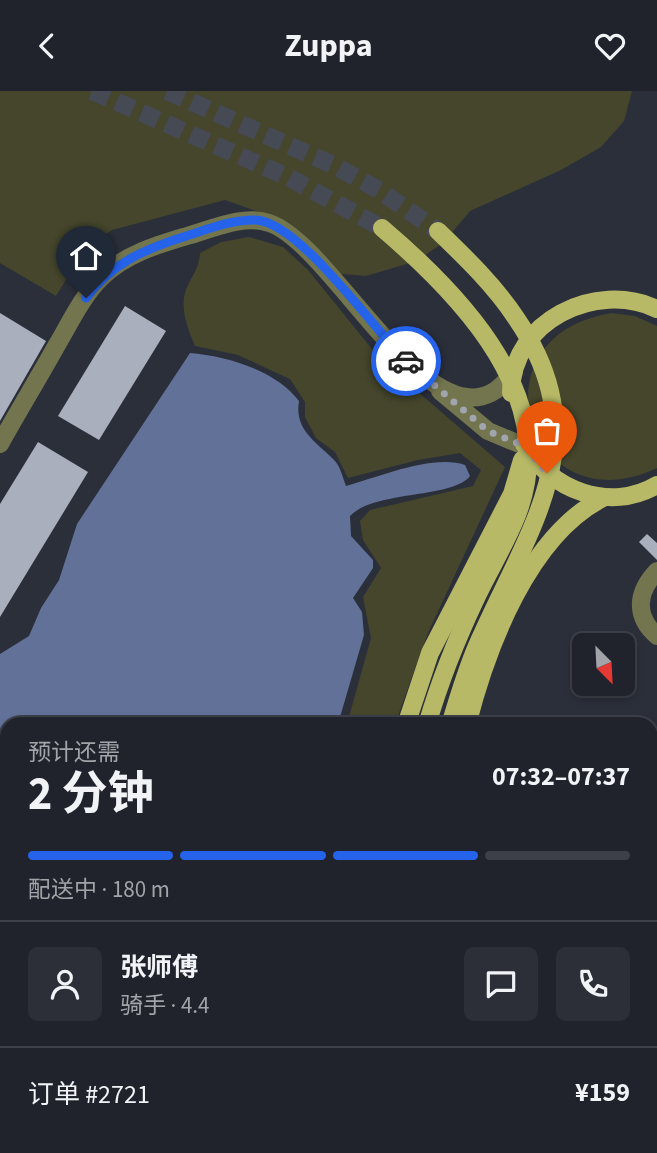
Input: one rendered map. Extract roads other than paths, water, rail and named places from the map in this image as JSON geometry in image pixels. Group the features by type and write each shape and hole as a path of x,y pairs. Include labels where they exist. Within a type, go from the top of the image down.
{"main road":[{"path":"382,228 453,294 489,342 507,369 527,427 529,446 526,477 518,512 446,665 430,717"},
{"path":"438,231 472,264 518,320 548,382 555,432 552,466 532,531 480,639 453,717"},
{"path":"657,292 629,299 596,299 567,309 546,323 524,351 514,372 513,407 524,446 537,464 558,482 571,489 605,497 619,497 657,485"},
{"path":"629,299 657,309"},
{"path":"409,717 430,653 512,494 521,468 524,446"},
{"path":"469,717 478,683 521,587 564,527 582,510 605,497"}],"street":[{"path":"0,444 74,316 100,278 129,257 152,247 242,221 272,223 308,250 421,376 488,431 524,446"},
{"path":"421,376 450,390 473,397 492,393 514,372"},
{"path":"657,571 642,592 640,603 646,624 657,636"}],"water":[{"path":"190,353 234,361 264,373 289,390 299,401 298,411 303,428 337,463 346,486 406,468 438,462 465,465 470,476 447,488 377,502 350,516 351,536 373,560 373,568 353,598 362,612 364,635 340,717 0,717 0,654 29,636 41,608 59,580 77,524"}],"tunnel":[{"path":"92,91 288,177 382,228"},
{"path":"167,91 333,165 379,190 438,231"}]}
